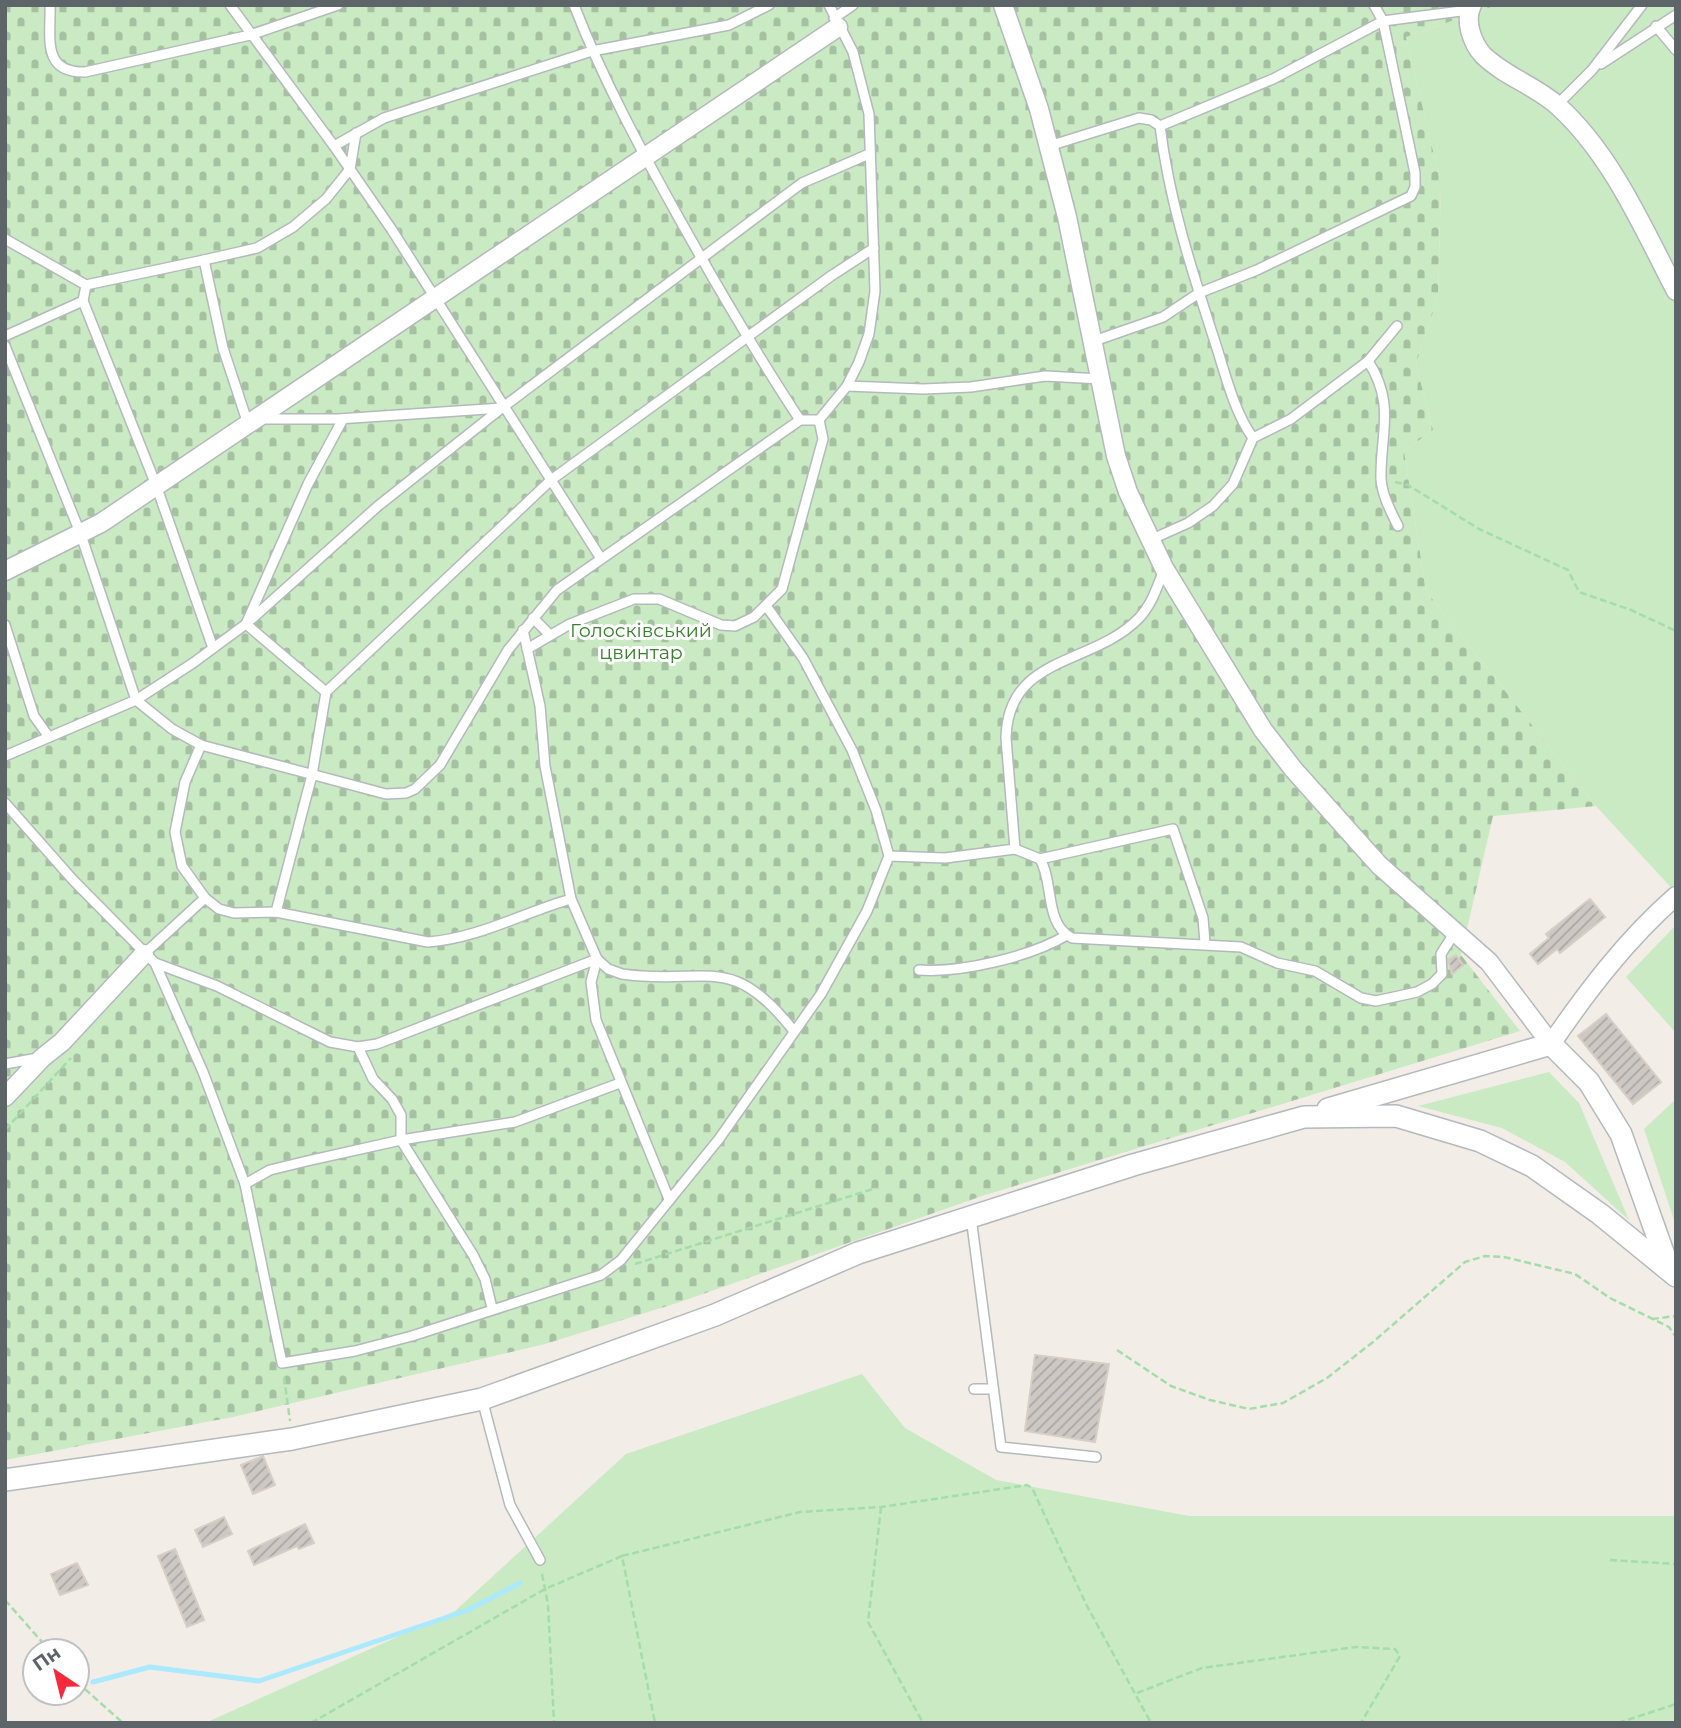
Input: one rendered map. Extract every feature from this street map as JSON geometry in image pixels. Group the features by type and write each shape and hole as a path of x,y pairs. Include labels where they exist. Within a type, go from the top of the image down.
{"street":[{"path":"1003,5 1049,146 1083,282 1116,456 1128,492 1164,568 1263,730 1294,770 1379,865 1489,962 1551,1044 1589,1082 1621,1134 1673,1272"},
{"path":"1470,7 1471,37 1483,55 1557,105 1587,138 1629,203 1676,291"},
{"path":"5,571 81,535 645,158 836,22"},
{"path":"5,1480 292,1439 482,1399 715,1315 859,1253 1133,1165 1551,1044 1586,993 1643,925 1676,896"},
{"path":"5,1097 42,1058 149,959"},
{"path":"1304,1117 1396,1116 1480,1141 1532,1166 1600,1213 1673,1272"}],"lane":[{"path":"50,5 52,57 59,67 69,73 85,72 250,35 338,5"},
{"path":"230,5 350,169 600,557"},
{"path":"574,5 592,51 645,158 746,339 800,420"},
{"path":"334,146 384,118 592,51 729,24 769,5"},
{"path":"5,346 81,535 136,700 172,729 201,745 386,794 415,789 440,765 496,669 523,630 557,590 600,557 800,420 819,420 848,386 859,362 873,317 874,248 869,114 853,52 829,5"},
{"path":"836,22 853,5"},
{"path":"1094,341 1163,317 1199,293 1257,270 1410,196 1415,187 1415,173 1382,21 1374,5"},
{"path":"1557,105 1592,70 1642,5"},
{"path":"1049,146 1139,118 1160,126 1273,79 1382,21 1470,7"},
{"path":"1592,70 1676,15"},
{"path":"1656,26 1676,50"},
{"path":"1160,126 1166,174 1199,293 1234,399 1253,438"},
{"path":"5,239 86,285 257,248 293,227 326,199 350,169 356,134"},
{"path":"5,757 136,700 213,648 246,624 378,506 503,407 803,183 869,154"},
{"path":"276,912 312,775 326,692 551,480 831,276 874,248"},
{"path":"204,260 223,348 252,421 344,419 503,407"},
{"path":"86,285 83,302 156,485 213,648"},
{"path":"5,336 83,302"},
{"path":"1150,540 1198,517 1224,496 1233,484 1253,438 1291,419 1368,361 1397,326"},
{"path":"1368,361 1379,381 1386,416 1381,479 1398,526"},
{"path":"848,386 923,389 971,387 1045,376 1101,379"},
{"path":"246,624 308,484 344,419"},
{"path":"527,649 550,635 634,599 659,599 705,620 735,626 767,607 782,589 816,467 823,439 819,420"},
{"path":"1016,849 1006,738 1006,722 1013,703 1030,678 1123,631 1139,618 1151,603 1164,568"},
{"path":"5,803 149,959 202,1072 245,1184 282,1363 355,1351 601,1275 621,1260 758,1087 841,960 877,891 889,856 885,835 852,750 803,658 767,607"},
{"path":"533,618 550,635"},
{"path":"246,624 326,692"},
{"path":"5,625 34,716 49,737"},
{"path":"523,630 570,899 597,959 608,969 622,974 712,976 737,980 772,1003 793,1030"},
{"path":"201,745 185,782 175,832 182,866 205,898 219,909 234,913 276,912 428,942 453,940 482,932 570,899"},
{"path":"889,856 945,858 1016,849 1040,859 1173,829 1203,918 1205,943"},
{"path":"1040,859 1047,873 1054,914 1067,935"},
{"path":"149,959 205,898"},
{"path":"919,970 947,971 1032,951 1067,935 1097,941 1205,943 1249,949 1277,962 1315,971 1361,998 1376,1001 1417,992 1439,979 1441,954 1455,932"},
{"path":"149,959 271,1010 314,1036 359,1047 396,1037 597,959"},
{"path":"597,959 590,982 592,1002 603,1044 668,1199"},
{"path":"359,1047 373,1079 392,1099 401,1115 401,1140 473,1255 485,1279 492,1308"},
{"path":"5,1064 42,1058"},
{"path":"245,1184 281,1167 401,1140 515,1122 620,1083"},
{"path":"971,1217 1001,1447 1097,1457"},
{"path":"974,1389 993,1389"},
{"path":"482,1399 510,1505 540,1560"}],"path":[{"path":"1381,479 1408,485 1479,529 1568,570 1580,592 1631,610 1676,631"},
{"path":"5,1129 70,1062 71,1053 62,1042"},
{"path":"601,1275 876,1188"},
{"path":"1117,1350 1171,1386 1210,1400 1249,1409 1283,1403 1327,1378 1465,1262 1485,1256 1504,1257 1575,1274 1610,1298 1669,1327 1676,1336"},
{"path":"1652,1319 1676,1316"},
{"path":"282,1363 290,1421"},
{"path":"311,1723 545,1589 622,1556 800,1512 881,1507 1019,1486 1031,1487 1087,1606 1151,1723"},
{"path":"881,1507 869,1622 923,1723"},
{"path":"622,1556 655,1723"},
{"path":"540,1560 545,1589 554,1723"},
{"path":"1610,1560 1676,1564"},
{"path":"5,1600 38,1637"},
{"path":"1136,1694 1202,1668 1356,1647 1395,1648 1400,1656 1361,1723"},
{"path":"91,1694 123,1723"},
{"path":"1618,1723 1676,1704"}],"green space":[{"name":"Голосківський цвинтар","path":"5,5 1497,5 1406,37 1441,185 1438,297 1416,364 1433,430 1404,451 1426,591 1596,806 1493,816 1461,955 1520,1031 985,1195 677,1303 545,1344 233,1417 5,1460"},
{"path":"1497,5 1676,5 1676,893 1596,806 1426,591 1404,451 1433,430 1416,364 1438,297 1441,186 1406,37"},
{"path":"1676,925 1676,1033 1626,977"},
{"path":"1549,1072 1579,1103 1629,1220 1565,1162 1502,1128 1418,1106"},
{"path":"1676,1099 1676,1226 1644,1129"},
{"path":"862,1374 905,1428 996,1480 1189,1516 1676,1516 1676,1723 205,1723 455,1611 626,1454"}],"building":[{"path":"1590,899 1605,917 1560,953 1557,949 1538,964 1530,954 1549,938 1546,934"},
{"path":"1456,955 1463,965 1452,974 1448,960"},
{"path":"1606,1014 1661,1082 1633,1104 1578,1036"},
{"path":"1035,1355 1109,1364 1095,1442 1025,1431"},
{"path":"263,1456 275,1485 253,1494 241,1465"},
{"path":"224,1517 232,1534 203,1547 195,1530"},
{"path":"305,1524 314,1543 299,1549 297,1546 254,1565 248,1551"},
{"path":"175,1549 204,1620 187,1627 158,1556"},
{"path":"77,1563 88,1585 60,1595 51,1574"}],"waterway":[{"path":"93,1682 150,1667 259,1681 468,1610 520,1583"}]}
